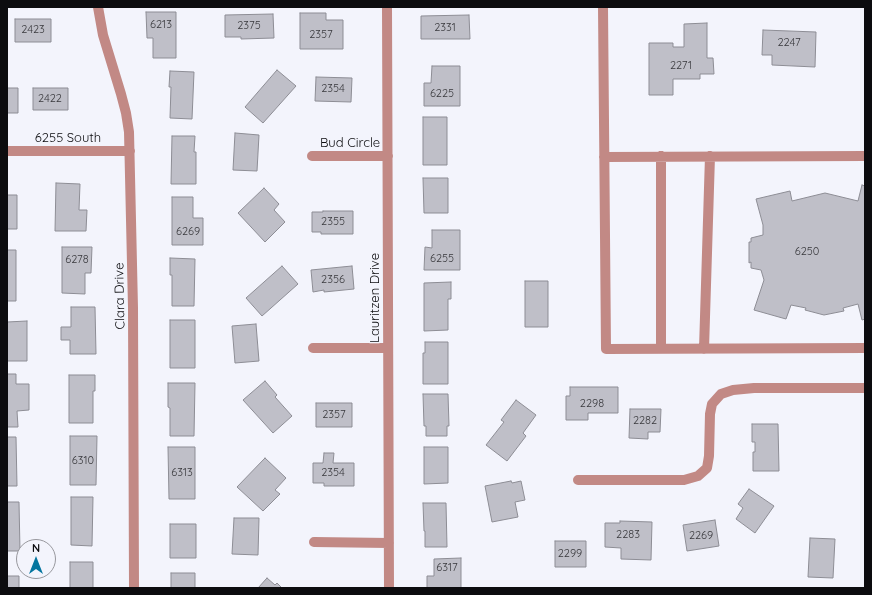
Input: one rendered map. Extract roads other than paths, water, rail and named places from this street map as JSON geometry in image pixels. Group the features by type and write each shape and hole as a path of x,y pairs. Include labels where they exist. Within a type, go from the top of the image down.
{"street":[{"name":"Clara Drive","path":"98,7 103,35 126,114 129,132 133,308 134,588"},
{"name":"Lauritzen Drive","path":"387,7 389,588"},
{"path":"603,7 606,349 865,348"},
{"name":"6255 South","path":"7,151 130,151"},
{"name":"Bud Circle","path":"312,156 388,156"},
{"path":"661,156 661,349"},
{"path":"704,349 710,156"},
{"path":"604,157 865,156"},
{"path":"313,348 388,348"},
{"path":"578,480 684,480 698,476 707,468 709,456 710,414 712,404 721,394 733,390 754,388 865,388"},
{"path":"314,542 389,543"}]}
